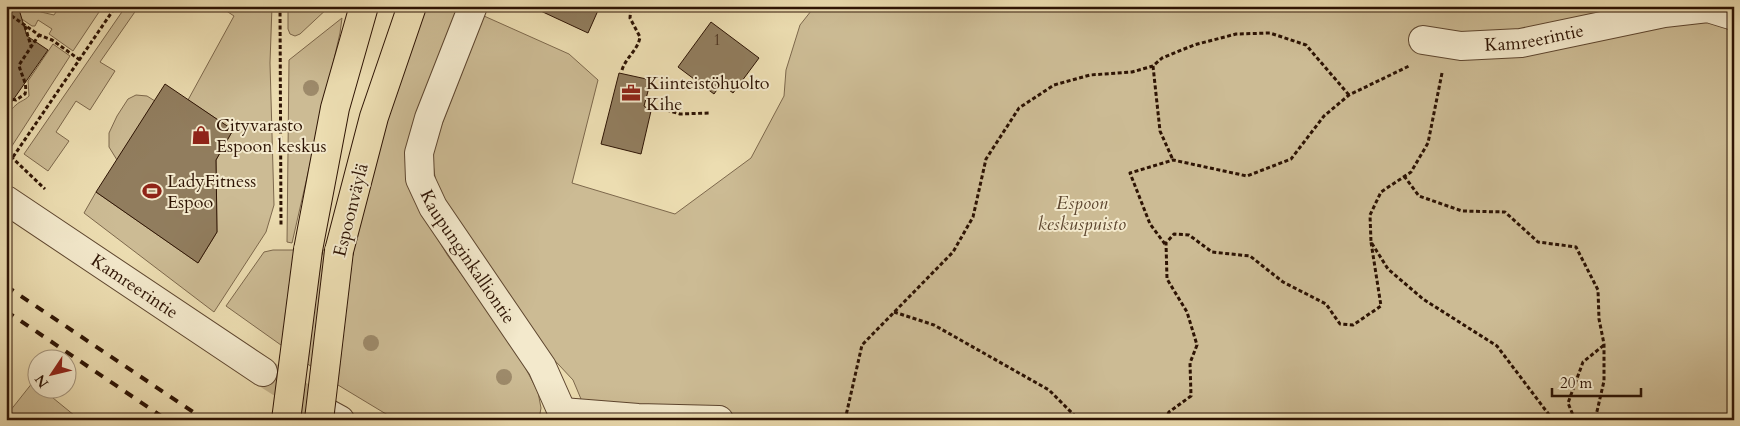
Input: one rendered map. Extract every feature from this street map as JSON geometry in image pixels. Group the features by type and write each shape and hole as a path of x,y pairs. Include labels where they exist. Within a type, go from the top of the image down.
{"main road":[{"name":"Espoonväylä","path":"286,420 308,250 335,108 364,6"},
{"name":"Espoonväylä","path":"329,418 339,251 374,117 412,6"}],"street":[{"name":"Kaupunginkalliontie","path":"473,6 429,118 419,153 420,179 433,208 542,367 561,416"},
{"name":"Kamreerintie","path":"1436,42 1461,46 1521,43 1664,13 1708,8 1734,16"},
{"name":"Kamreerintie","path":"6,200 262,372"},
{"path":"561,416 719,420"}],"path":[{"path":"13,157 116,6"},
{"path":"280,6 281,234"},
{"path":"622,70 626,58 639,44 640,37 630,18 631,6"},
{"path":"7,9 39,35 52,40 80,60"},
{"path":"25,25 31,47"},
{"path":"845,420 862,345 953,252 973,217 986,159 1018,108 1054,85 1090,75 1132,72 1153,66 1162,58 1194,45 1236,34 1270,33 1306,45 1349,95"},
{"path":"6,98 16,100 25,94 27,89 26,83 20,73 19,65 39,35"},
{"path":"1166,245 1150,224 1130,173 1173,160 1247,176 1291,159 1324,116 1349,95 1424,59 1436,42"},
{"path":"1166,420 1169,412 1191,396 1190,363 1198,344 1186,312 1167,279 1166,243 1174,234 1189,235 1212,252 1250,256 1283,282 1326,304 1340,324 1353,325 1382,306 1371,242 1370,215 1381,192 1411,172 1428,143 1436,42"},
{"path":"1153,66 1160,131 1173,160"},
{"path":"660,108 680,114 709,113"},
{"path":"1404,176 1419,196 1462,211 1506,212 1538,242 1576,247 1598,290 1599,319 1604,344 1604,381 1595,420"},
{"path":"1371,242 1388,269 1423,299 1497,346 1553,420"},
{"path":"894,312 934,325 1049,390 1079,420"},
{"path":"1575,420 1568,404 1583,362 1604,344"}],"green space":[{"path":"12,6 32,6 41,12 54,15 60,6 103,6 73,51 49,34 52,29 38,20 35,26 32,26 10,11"},
{"path":"126,6 139,6 100,62 115,71 90,110 76,101 56,132 69,141 48,171 24,154"},
{"path":"219,6 272,6 270,63 274,205 266,232 214,312 84,213 96,192 198,263 217,232 216,160 233,130 188,100 234,16"},
{"path":"288,6 330,6 300,34 295,36 290,34 288,29"},
{"path":"425,6 464,6 444,48 412,126 406,166 420,210 448,256 514,346 538,392 541,408 539,419 537,420 396,420 333,382 226,306 264,252 273,250 353,250 388,115"},
{"name":"Espoon keskuspuisto","path":"815,6 1734,6 1734,420 585,420 586,417 581,399 573,380 545,350 438,195 431,152 484,16 569,54 598,80 572,183 675,214 751,158 784,96 786,70 800,25"},
{"path":"342,18 292,243 287,242 289,60"},
{"path":"53,44 70,56 10,149 6,147 6,124 9,114 12,109 29,96 28,81"},
{"path":"136,95 147,96 155,101 117,160 109,147 109,133 128,99"},
{"path":"28,388 28,398 53,398 80,420 6,420 6,416"}],"building":[{"path":"6,6 18,6 27,36 48,50 6,110"},
{"path":"530,6 600,6 588,33"},
{"path":"711,22 759,58 733,93 721,84 714,94 678,67"},
{"path":"619,73 651,80 644,106 651,111 641,154 601,144"},
{"path":"165,84 233,130 216,160 217,232 198,263 96,192"}],"tunnel":[{"path":"263,372 329,414"}],"railway":[{"path":"6,286 205,420"},
{"path":"6,311 167,420"}],"place":[{"name":"Kiinteistöhuolto Kihe","path":"631,93"},
{"name":"Cityvarasto Espoon keskus","path":"201,135"},
{"name":"LadyFitness Espoo","path":"152,191"}]}
